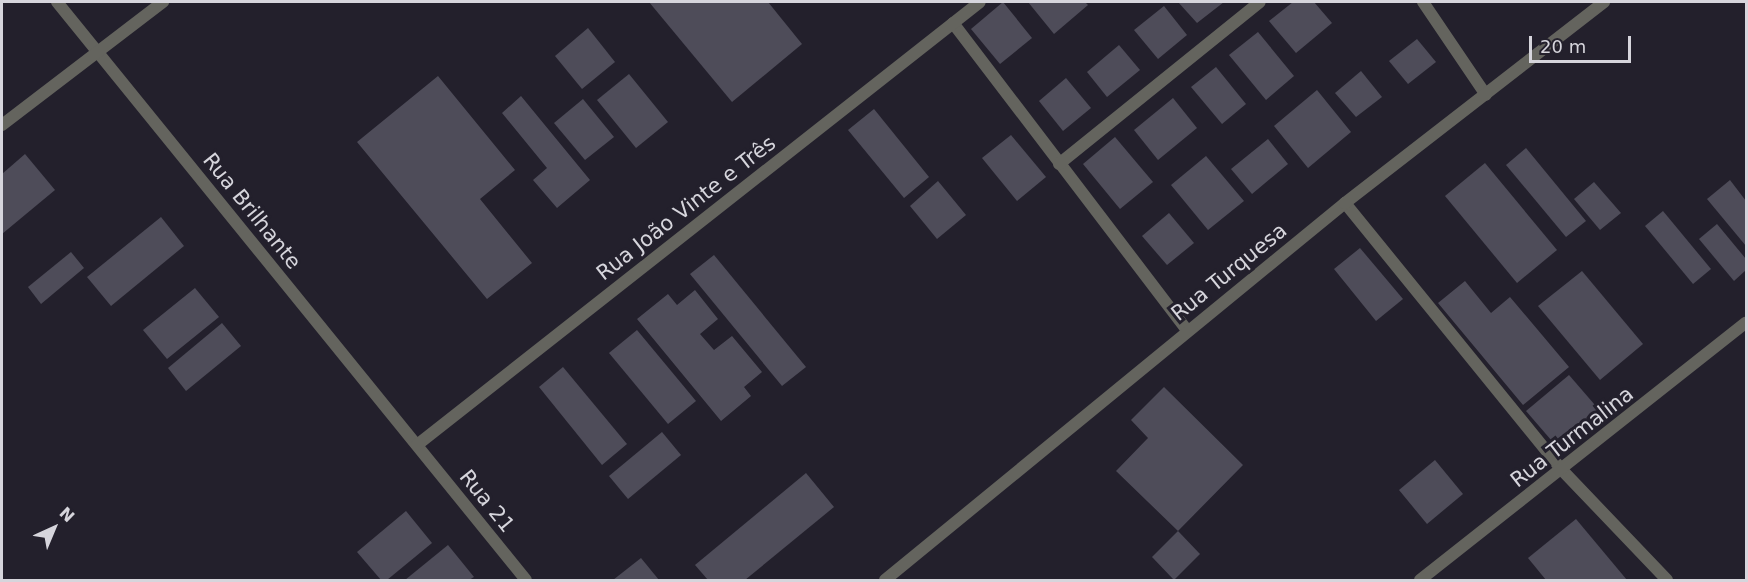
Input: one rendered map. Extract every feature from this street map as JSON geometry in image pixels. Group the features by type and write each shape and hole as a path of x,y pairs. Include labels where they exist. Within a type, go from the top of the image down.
{"street":[{"name":"Rua Brilhante","path":"57,2 417,445"},
{"path":"2,125 163,2"},
{"name":"Rua João Vinte e Três","path":"417,445 980,2"},
{"path":"1059,164 1260,2"},
{"path":"1424,2 1486,95"},
{"name":"Rua Turquesa","path":"885,580 1187,330 1345,203 1604,2"},
{"path":"952,23 1187,330"},
{"path":"1345,203 1562,470 1666,580"},
{"name":"Rua Turmalina","path":"1420,580 1746,323"},
{"name":"Rua 21","path":"417,445 526,580"}],"building":[{"path":"649,2 768,2 802,44 732,102"},
{"path":"1003,2 1032,38 1000,64 971,29"},
{"path":"1028,2 1085,2 1088,5 1054,34"},
{"path":"1178,2 1224,2 1197,23"},
{"path":"1293,2 1314,2 1332,23 1296,53 1269,21"},
{"path":"1164,6 1187,35 1158,59 1134,30"},
{"path":"588,28 615,62 582,89 555,56"},
{"path":"1258,32 1294,76 1266,100 1229,55"},
{"path":"1417,39 1436,62 1408,84 1389,61"},
{"path":"1119,45 1140,70 1107,97 1087,72"},
{"path":"1216,67 1246,104 1222,124 1191,87"},
{"path":"1361,71 1382,97 1356,117 1335,93"},
{"path":"629,74 668,122 636,148 597,100"},
{"path":"438,76 515,170 480,199 532,263 487,299 357,142"},
{"path":"1066,78 1091,108 1063,131 1039,101"},
{"path":"1317,90 1351,132 1308,168 1274,126"},
{"path":"521,96 590,180 557,208 533,180 547,168 502,113"},
{"path":"1173,98 1197,128 1158,160 1134,130"},
{"path":"583,99 614,137 585,160 554,123"},
{"path":"874,109 929,177 904,198 848,130"},
{"path":"1011,135 1046,177 1017,201 982,158"},
{"path":"1115,137 1153,182 1120,209 1083,164"},
{"path":"1268,139 1288,164 1252,194 1231,169"},
{"path":"1526,148 1586,221 1566,237 1506,165"},
{"path":"25,154 55,190 2,234 2,174"},
{"path":"1206,156 1244,201 1208,230 1171,185"},
{"path":"1485,163 1557,250 1517,283 1445,196"},
{"path":"1730,180 1746,201 1746,246 1707,199"},
{"path":"938,181 966,215 937,239 910,206"},
{"path":"1594,182 1621,213 1600,230 1574,199"},
{"path":"1663,211 1711,269 1693,284 1645,226"},
{"path":"1169,213 1194,243 1167,265 1142,236"},
{"path":"161,217 184,246 111,306 87,277"},
{"path":"1717,224 1746,259 1746,270 1734,281 1699,239"},
{"path":"1360,248 1403,299 1376,321 1334,269"},
{"path":"71,252 84,268 41,304 28,287"},
{"path":"714,255 806,367 782,386 690,274"},
{"path":"1582,271 1643,344 1600,380 1538,306"},
{"path":"1465,281 1491,313 1510,297 1569,367 1523,405 1438,303"},
{"path":"195,288 219,317 167,359 143,330"},
{"path":"695,290 718,319 700,334 714,350 732,336 762,372 744,387 751,396 721,421 637,319 668,294 677,305"},
{"path":"222,323 241,346 186,391 168,368"},
{"path":"637,330 696,401 668,424 609,353"},
{"path":"563,367 627,444 602,465 539,387"},
{"path":"1569,375 1601,412 1558,448 1526,411"},
{"path":"1164,387 1243,465 1178,531 1116,471 1148,438 1131,420"},
{"path":"662,432 681,455 628,499 609,476"},
{"path":"1435,460 1463,494 1427,524 1399,490"},
{"path":"806,473 834,507 745,580 708,580 695,565"},
{"path":"406,511 432,543 387,580 381,580 357,552"},
{"path":"1576,519 1627,580 1546,580 1528,558"},
{"path":"1178,531 1200,554 1174,580 1152,557"},
{"path":"448,545 474,577 469,580 405,580"},
{"path":"641,558 659,580 613,580"}]}
